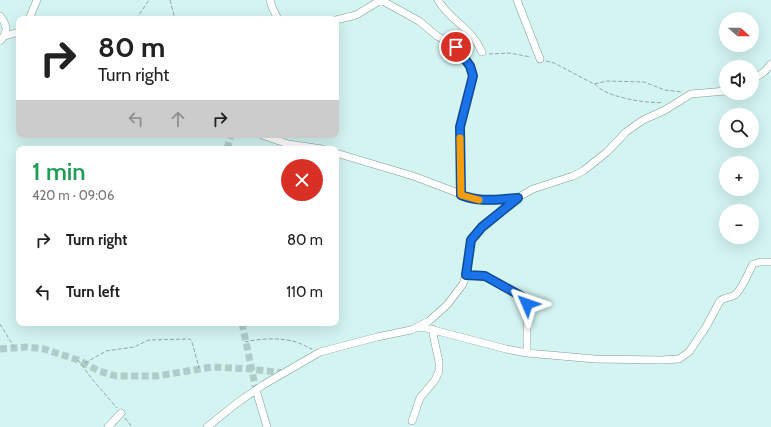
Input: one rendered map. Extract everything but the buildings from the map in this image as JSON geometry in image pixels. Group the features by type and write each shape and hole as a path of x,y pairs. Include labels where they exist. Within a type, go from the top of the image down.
{"street":[{"path":"30,16 37,0"},
{"path":"270,0 276,16"},
{"path":"339,19 356,14 381,0 419,21 438,36 456,47 472,70 473,76 471,89 460,127 461,195"},
{"path":"438,0 448,14 472,34 478,42 482,52"},
{"path":"517,0 540,59"},
{"path":"0,16 5,24 6,30 3,38"},
{"path":"3,38 16,33"},
{"path":"759,75 771,64"},
{"path":"417,328 447,305 460,288 466,275 471,240 474,236 482,227 518,198 533,189 573,176 583,171 607,152 632,127 691,94 719,92"},
{"path":"271,138 288,144 302,146"},
{"path":"339,154 413,176 474,199 490,201 518,198"},
{"path":"207,427 256,390 320,352 417,328 432,329 486,344 527,353 595,359 661,360 680,358 689,352 706,328 720,301 732,296 738,291 753,264 760,262 771,262"},
{"path":"466,275 489,278 516,292 525,299 527,310 527,353"},
{"path":"412,421 420,398 435,380 439,371 439,362 432,329"},
{"path":"256,390 268,427"},
{"path":"108,427 121,413"}],"path":[{"path":"138,16 149,0"},
{"path":"170,0 174,16"},
{"path":"459,44 494,55 509,53 540,59 554,63 610,93 648,102 660,102 673,105"},
{"path":"594,84 602,81 644,82 661,89 691,94"},
{"path":"0,324 14,348"},
{"path":"246,342 264,338 291,341 300,343 320,352"},
{"path":"85,363 106,351 134,347 149,340 190,339 199,368"},
{"path":"78,360 132,427"}],"tunnel":[{"path":"228,146 230,138"},
{"path":"243,326 256,390"},
{"path":"0,349 27,347 44,349 78,360 99,371 116,376 157,376 212,367 251,369 285,373"}],"slow traffic":[{"path":"460,138 461,195 467,198 479,200"}],"route":[{"path":"456,47 473,72 471,89 460,127 461,195 467,198 490,201 518,198 482,227 471,240 466,275 485,276 516,292 525,299 527,304"}]}
